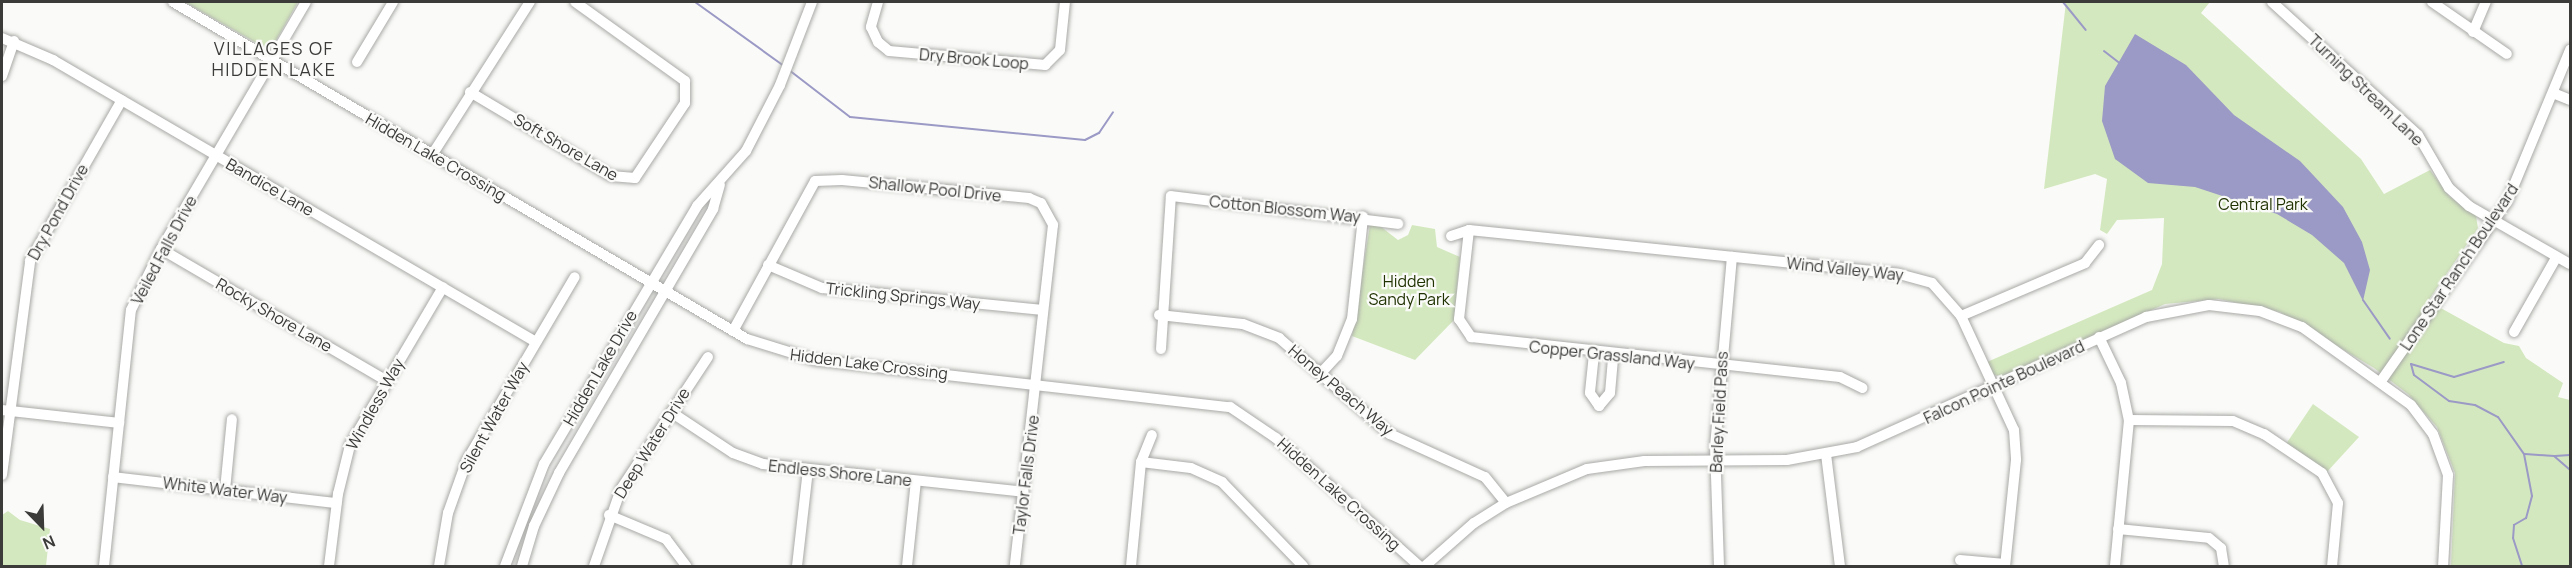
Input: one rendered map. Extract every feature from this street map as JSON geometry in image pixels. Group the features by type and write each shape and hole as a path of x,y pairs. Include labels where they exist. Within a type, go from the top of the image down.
{"street":[{"name":"Hidden Lake Crossing","path":"173,2 733,331 770,349 815,360 1036,383 1230,407 1276,438 1419,567"},
{"name":"Veiled Falls Drive","path":"104,567 132,310 161,249 306,2"},
{"path":"357,62 393,2"},
{"path":"432,155 470,92 530,2"},
{"name":"Soft Shore Lane","path":"470,92 611,176 635,178 685,103 685,81 575,2"},
{"name":"Hidden Lake Drive","path":"505,567 544,464 698,206 720,184 757,129 800,35 812,2"},
{"name":"Dry Brook Loop","path":"878,2 871,27 878,42 889,51 1045,65 1060,50 1065,2"},
{"name":"Turning Stream Lane","path":"2272,2 2418,135 2449,188 2495,220 2556,258 2571,264"},
{"path":"2432,2 2507,54"},
{"path":"2473,32 2486,2"},
{"name":"Bandice Lane","path":"2,38 14,41 122,100 536,342"},
{"path":"2,76 14,41"},
{"name":"Lone Star Ranch Boulevard","path":"2381,381 2495,220 2525,166 2571,50"},
{"path":"2553,93 2571,100"},
{"name":"Dry Pond Drive","path":"2,475 6,410 30,261 122,100"},
{"name":"Shallow Pool Drive","path":"733,331 806,190 823,179 1029,198 1050,213 1053,225 1036,383"},
{"name":"Hidden Lake Drive","path":"522,567 546,498 664,290 713,209 720,184"},
{"name":"Cotton Blossom Way","path":"1160,315 1171,196 1363,217 1398,225"},
{"path":"1321,373 1337,356 1352,319 1363,217"},
{"name":"Wind Valley Way","path":"1451,236 1469,230 1919,277 1947,296 1961,316 1995,387 2016,442 2005,565"},
{"name":"Copper Grassland Way","path":"1469,230 1460,319 1464,330 1484,341 1594,354 1840,377 1863,388"},
{"path":"1961,316 2085,263 2099,245"},
{"name":"Rocky Shore Lane","path":"161,249 387,381"},
{"name":"Barley Field Pass","path":"1717,566 1715,460 1720,366 1732,257"},
{"path":"2514,332 2556,258"},
{"name":"Trickling Springs Way","path":"768,265 822,288 1043,310"},
{"name":"Silent Water Way","path":"439,567 460,476 574,277"},
{"name":"Windless Way","path":"329,567 336,503 350,445 443,287"},
{"name":"Falcon Pointe Boulevard","path":"1425,567 1474,523 1506,503 1587,469 1644,461 1787,460 1826,454 1888,436 2099,337 2168,311 2236,306 2302,327 2381,381 2425,420 2441,449 2449,495 2443,567"},
{"path":"1160,315 1161,349"},
{"name":"Honey Peach Way","path":"1160,315 1263,330 1321,373 1390,434 1485,477 1506,503"},
{"path":"2099,337 2121,383 2129,420 2115,567"},
{"path":"1594,354 1590,393 1599,406 1610,393 1613,355"},
{"name":"Deep Water Drive","path":"594,567 609,515 629,475 708,357"},
{"name":"Taylor Falls Drive","path":"1015,567 1036,383"},
{"path":"6,410 118,423"},
{"name":"Endless Shore Lane","path":"671,412 741,457 808,470 1024,492"},
{"path":"225,490 232,419"},
{"path":"2129,420 2233,421 2264,434 2322,473 2338,503 2332,567"},
{"path":"1131,567 1141,462 1152,435"},
{"path":"1826,454 1840,567"},
{"path":"1141,462 1191,468 1222,482 1303,567"},
{"path":"797,567 808,470"},
{"name":"White Water Way","path":"113,477 336,503"},
{"path":"907,567 916,481"},
{"path":"609,515 666,540 686,567"},
{"path":"2118,529 2209,538 2221,548 2224,567"},
{"path":"1960,560 2005,565"}],"green space":[{"path":"185,2 298,2 274,44 265,48"},
{"name":"Central Park","path":"2066,2 2210,2 2201,13 2361,159 2384,194 2430,170 2449,196 2476,216 2478,228 2428,301 2504,343 2519,346 2526,358 2563,383 2558,397 2570,400 2570,566 2451,566 2455,473 2437,427 2408,394 2374,368 2280,312 2219,299 2165,304 2002,376 1993,375 1987,362 2152,290 2162,264 2164,218 2117,220 2107,234 2100,230 2107,179 2095,174 2044,189"},
{"name":"Hidden Sandy Park","path":"1370,225 1380,226 1398,240 1408,235 1412,225 1435,229 1437,247 1460,257 1454,320 1415,360 1352,336"},
{"path":"2313,404 2359,437 2326,473 2286,444"},
{"path":"8,511 20,520 50,529 46,566 2,566 2,515"}],"water":[{"path":"2135,34 2186,65 2234,115 2300,161 2343,207 2362,242 2370,270 2363,301 2344,263 2312,235 2277,214 2195,187 2148,183 2115,159 2102,121 2105,86"}],"waterway":[{"path":"695,2 784,66"},
{"path":"2063,2 2086,30"},
{"path":"2104,51 2118,62"},
{"path":"789,70 850,117 1085,140 1099,133 1113,112"},
{"path":"2363,300 2390,339"},
{"path":"2411,364 2454,377 2504,362"},
{"path":"2411,364 2414,375 2449,401 2475,405 2498,417 2524,454 2532,496 2526,518 2514,525 2513,538 2522,566"},
{"path":"2525,454 2554,456 2570,470"},
{"path":"2555,456 2570,455"}],"district":[{"name":"VILLAGES OF HIDDEN LAKE","path":"274,59"}]}
